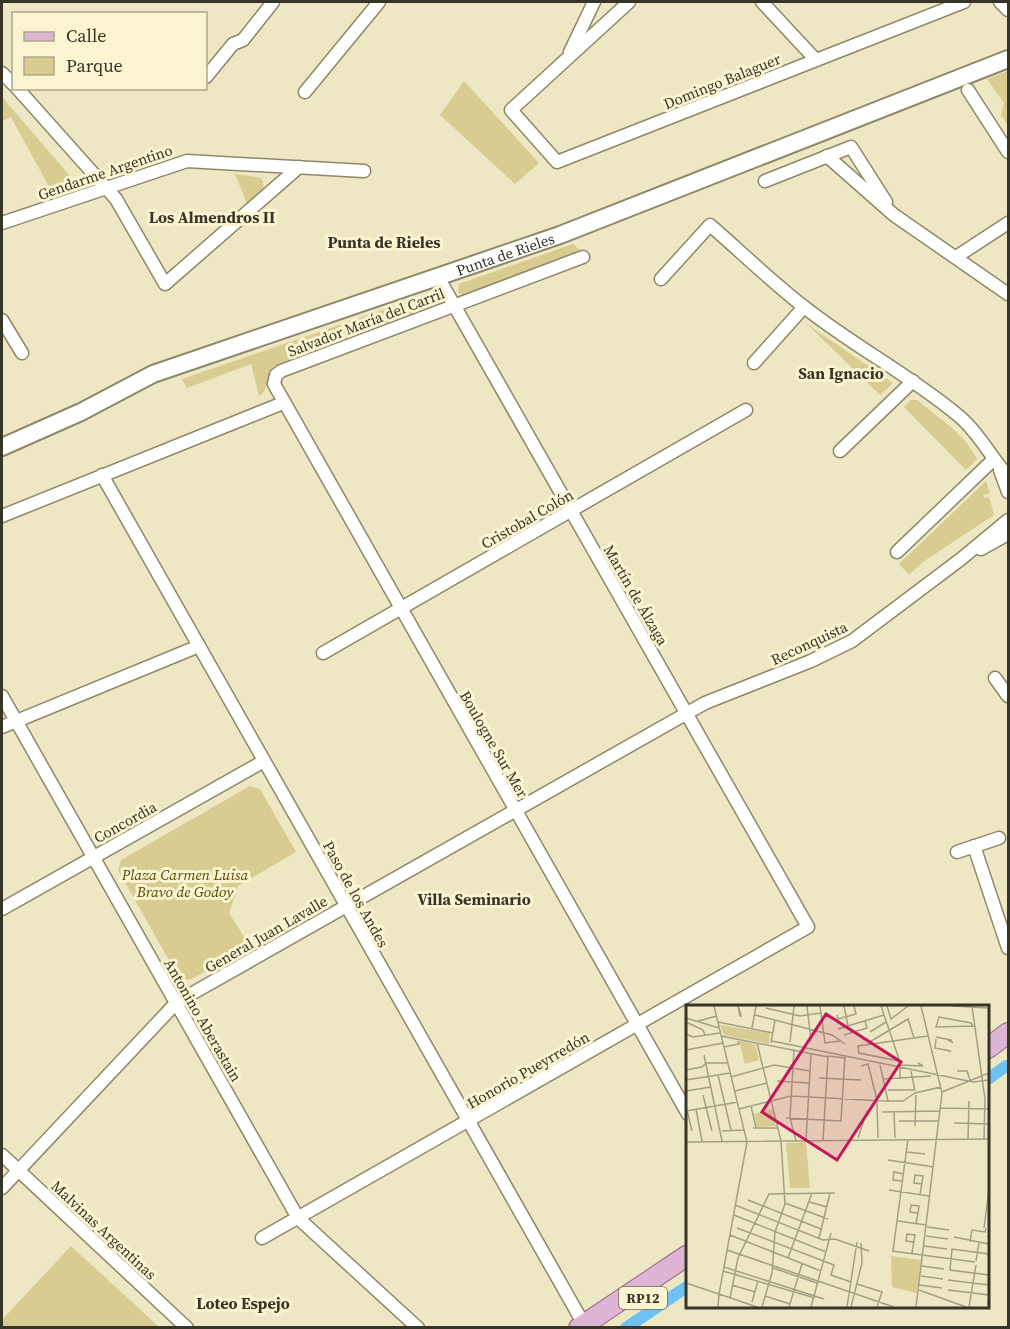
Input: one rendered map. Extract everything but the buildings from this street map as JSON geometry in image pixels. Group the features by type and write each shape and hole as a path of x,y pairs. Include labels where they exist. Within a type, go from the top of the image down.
{"main road":[{"path":"989,1047 1008,1033"},
{"path":"989,1060 1008,1046"},
{"name":"RP12","path":"587,1327 686,1256"},
{"name":"RP12","path":"587,1327 686,1269"}],"street":[{"path":"207,76 233,44 243,40 273,2"},
{"path":"305,92 379,2"},
{"path":"568,57 594,2"},
{"path":"568,57 629,2"},
{"path":"762,2 816,60"},
{"name":"Domingo Balaguer","path":"568,57 511,110 557,162 963,2"},
{"path":"1000,2 1008,10"},
{"name":"Punta de Rieles","path":"2,447 81,412 153,374 600,220 1008,59"},
{"path":"18,90 116,199 165,284 299,167"},
{"path":"968,90 1008,152"},
{"path":"765,181 851,147 894,215"},
{"path":"827,156 894,215 1008,294"},
{"name":"Gendarme Argentino","path":"2,223 188,160 364,171"},
{"path":"956,257 1008,223"},
{"path":"661,279 710,225 804,307 913,381 967,423 979,435 1001,468 1008,492"},
{"name":"Salvador María del Carril","path":"275,389 274,378 280,371 583,257"},
{"name":"Martín de Álzaga","path":"438,277 808,927"},
{"path":"754,363 804,307"},
{"path":"2,320 22,353"},
{"path":"840,451 913,381"},
{"name":"Boulogne Sur Mer","path":"275,389 686,1112"},
{"path":"2,516 283,403"},
{"name":"Cristobal Colón","path":"324,653 746,410"},
{"path":"897,552 1001,468"},
{"name":"Paso de los Andes","path":"102,476 587,1327"},
{"name":"Reconquista","path":"686,713 852,641 961,560 1008,520"},
{"name":"Reconquista","path":"961,560 1008,534"},
{"path":"2,727 199,646"},
{"path":"994,678 1008,696"},
{"name":"Antonino Aberastain","path":"2,696 298,1218 418,1328"},
{"name":"General Juan Lavalle","path":"2,1188 177,1002 686,713"},
{"name":"Concordia","path":"2,909 264,761"},
{"path":"957,852 999,838"},
{"path":"974,846 1008,948"},
{"name":"Honorio Pueyrredón","path":"262,1238 808,927"},
{"name":"Malvinas Argentinas","path":"2,1155 187,1328"}],"green space":[{"path":"1008,71 1008,126 1001,115 1004,103 987,79"},
{"path":"464,81 539,163 515,184 440,115"},
{"path":"2,97 70,176 69,186 52,192 11,117 2,121"},
{"path":"235,174 262,178 264,189 247,204"},
{"path":"573,244 581,251 462,295 458,292 459,284"},
{"path":"429,294 436,297 433,305 280,363 275,367 265,390 259,396 251,364 187,388 182,379"},
{"path":"807,324 893,383 880,395"},
{"path":"911,400 917,400 967,443 977,459 966,470 904,407"},
{"path":"986,481 990,493 983,495 984,498 989,497 994,515 923,562 909,575 899,564"},
{"name":"Plaza Carmen Luisa Bravo de Godoy","path":"250,786 260,789 296,852 238,886 229,913 250,946 190,980 179,978 118,870 121,860"},
{"path":"71,1246 159,1327 2,1327 2,1320"}],"waterway":[{"path":"989,1078 1006,1066"},
{"path":"626,1328 686,1287"}],"district":[{"name":"Los Almendros II","path":"212,217"},
{"name":"Punta de Rieles","path":"384,242"},
{"name":"San Ignacio","path":"841,373"},
{"name":"Villa Seminario","path":"474,899"},
{"name":"Loteo Espejo","path":"243,1303"}]}
